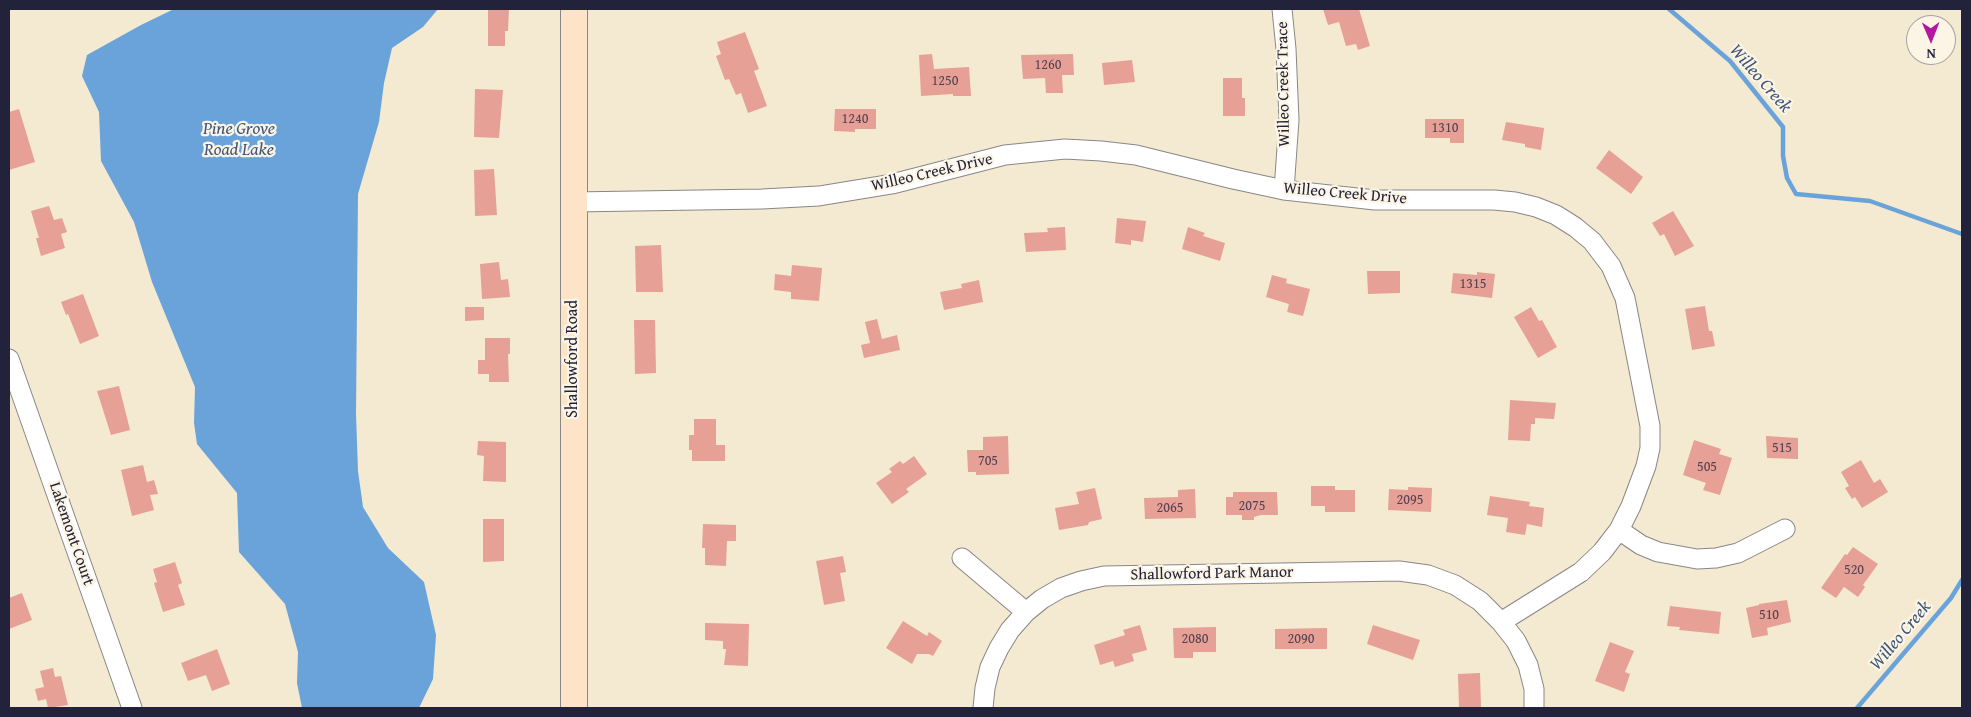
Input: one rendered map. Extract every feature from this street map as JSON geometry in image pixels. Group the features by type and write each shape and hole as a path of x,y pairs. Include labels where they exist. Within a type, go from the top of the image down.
{"street":[{"name":"Shallowford Road","path":"574,9 574,708"},
{"name":"Willeo Creek Trace","path":"1282,9 1289,120 1284,190"},
{"name":"Willeo Creek Drive","path":"573,202 762,200 819,196 892,184 1005,155 1065,149 1136,155 1284,190 1375,200 1494,200 1515,202 1536,207 1556,216 1575,227 1592,241 1611,266 1625,298 1650,426 1650,448 1646,466 1632,506 1619,530 1602,552 1581,572 1501,622"},
{"name":"Lakemont Court","path":"9,359 132,708"},
{"path":"1619,530 1641,545 1658,552 1697,559 1716,558 1738,553 1785,529"},
{"path":"962,558 1026,612"},
{"name":"Shallowford Park Manor","path":"983,708 990,668 1010,630 1026,612 1042,599 1061,588 1104,576 1400,572 1428,575 1456,585 1480,601 1501,622"},
{"path":"1501,622 1516,641 1528,665 1534,689 1534,708"}],"water":[{"name":"Pine Grove Road Lake","path":"174,9 438,9 423,27 392,48 384,83 379,122 358,194 356,414 358,471 363,507 388,548 424,582 436,635 433,679 419,708 302,708 297,683 298,652 285,604 239,552 237,493 197,444 194,423 195,387 152,282 134,222 101,161 99,112 82,76 87,55"}],"building":[{"path":"488,9 509,9 508,31 505,31 505,46 488,46"},
{"path":"1323,9 1359,9 1370,46 1358,50 1356,44 1346,46 1339,22 1328,25"},
{"path":"745,32 759,69 754,71 767,106 748,113 741,93 736,95 729,79 725,80 716,56 721,54 717,42"},
{"path":"932,54 934,69 969,67 971,96 953,96 953,94 921,96 919,55"},
{"path":"1073,54 1074,75 1062,75 1063,93 1046,93 1045,78 1023,79 1021,55"},
{"path":"1132,60 1135,82 1104,85 1102,63"},
{"path":"1223,78 1242,78 1242,98 1245,98 1245,116 1223,116"},
{"path":"475,89 503,90 499,138 474,137"},
{"path":"19,109 35,162 9,170 9,112"},
{"path":"835,109 876,109 876,129 855,129 855,132 834,131"},
{"path":"1425,119 1464,119 1464,143 1450,143 1450,138 1425,138"},
{"path":"1506,122 1544,128 1541,150 1525,147 1525,144 1502,140"},
{"path":"1609,150 1643,177 1631,194 1596,168"},
{"path":"494,169 497,215 475,216 474,170"},
{"path":"49,206 54,220 62,218 67,232 61,234 65,248 41,256 36,238 39,238 31,211"},
{"path":"1673,211 1694,246 1675,256 1664,234 1660,236 1652,223"},
{"path":"1117,218 1146,221 1143,242 1131,240 1131,245 1115,243"},
{"path":"1065,227 1066,250 1026,252 1024,233 1048,232 1047,228"},
{"path":"1188,227 1205,233 1203,236 1225,243 1220,261 1182,249"},
{"path":"661,245 663,292 636,292 635,246"},
{"path":"499,262 501,280 508,279 510,297 482,299 480,264"},
{"path":"792,265 822,268 819,301 791,299 791,292 774,290 775,274 791,276"},
{"path":"1367,271 1400,271 1400,293 1368,294"},
{"path":"1477,272 1495,274 1492,298 1451,293 1453,273 1477,275"},
{"path":"1272,275 1287,279 1286,283 1310,289 1303,316 1287,312 1289,304 1266,297"},
{"path":"979,280 983,302 944,310 940,292 962,288 961,284"},
{"path":"83,294 99,336 80,344 61,302"},
{"path":"1705,306 1709,331 1712,331 1715,346 1692,350 1685,309"},
{"path":"465,307 484,307 484,320 465,321"},
{"path":"1531,307 1539,321 1542,320 1557,347 1538,358 1514,317"},
{"path":"877,319 882,339 897,335 900,350 864,358 861,345 870,343 865,322"},
{"path":"634,320 655,320 656,373 635,374"},
{"path":"485,338 510,338 510,354 508,354 509,382 489,382 489,374 478,374 478,360 485,360"},
{"path":"119,386 130,430 111,435 97,391"},
{"path":"1510,400 1556,403 1554,419 1535,418 1535,424 1531,424 1530,441 1508,440"},
{"path":"694,419 716,419 716,445 725,445 725,461 692,461 692,450 689,450 689,435 694,435"},
{"path":"1008,436 1009,474 976,475 976,472 968,472 967,450 983,450 983,437"},
{"path":"1766,436 1798,438 1798,459 1767,458"},
{"path":"1694,440 1721,449 1719,454 1732,458 1720,495 1703,490 1706,483 1683,475"},
{"path":"478,441 506,442 506,482 483,481 484,456 477,455"},
{"path":"914,456 927,474 906,489 909,492 892,504 876,483 892,472 889,469 900,461 903,464"},
{"path":"1861,460 1874,483 1880,479 1888,492 1862,508 1855,497 1852,499 1845,488 1849,486 1841,472"},
{"path":"143,465 147,482 154,480 158,494 150,495 154,510 132,516 121,470"},
{"path":"1311,486 1335,486 1335,490 1355,490 1355,512 1325,512 1325,506 1311,506"},
{"path":"1408,487 1432,488 1431,512 1388,510 1389,489 1408,490"},
{"path":"1095,488 1102,519 1089,522 1088,525 1059,530 1055,508 1079,504 1076,492"},
{"path":"1195,489 1196,518 1145,519 1144,498 1178,497 1178,490"},
{"path":"1233,492 1277,492 1278,515 1261,515 1254,517 1254,520 1242,520 1242,515 1226,515 1226,497 1233,497"},
{"path":"1490,496 1530,502 1529,506 1544,508 1542,527 1527,524 1525,535 1506,532 1508,518 1487,515"},
{"path":"483,519 504,519 504,561 483,562"},
{"path":"703,524 736,525 736,541 727,541 726,566 705,565 705,548 702,548"},
{"path":"1853,547 1878,564 1863,585 1865,587 1858,597 1844,587 1836,598 1821,588 1845,554 1847,555"},
{"path":"843,556 846,572 840,573 845,601 824,605 816,561"},
{"path":"175,562 182,583 178,585 185,605 163,612 154,583 157,582 153,569"},
{"path":"22,593 32,620 9,629 9,598"},
{"path":"1787,600 1791,622 1767,628 1768,635 1752,638 1746,608"},
{"path":"1670,606 1721,612 1719,634 1679,630 1680,627 1667,626"},
{"path":"903,621 927,636 929,632 942,641 933,656 917,654 912,664 886,648"},
{"path":"705,623 749,624 748,666 724,665 726,649 723,649 723,641 705,640"},
{"path":"1140,625 1147,650 1132,654 1134,661 1115,667 1113,661 1100,665 1094,645 1125,635 1123,630"},
{"path":"1373,625 1420,640 1413,660 1367,644"},
{"path":"1216,627 1216,652 1193,652 1193,658 1174,658 1173,628"},
{"path":"1327,628 1327,649 1275,649 1275,629"},
{"path":"1610,642 1634,651 1625,672 1630,674 1624,692 1595,681"},
{"path":"217,649 230,684 212,691 206,675 188,681 181,663"},
{"path":"53,668 55,677 61,676 68,705 48,708 46,699 38,701 35,689 44,687 40,671"},
{"path":"1480,673 1481,708 1459,708 1458,674"}],"waterway":[{"name":"Willeo Creek","path":"1669,9 1730,61 1783,127 1783,156 1787,178 1796,194 1870,201 1962,234"},
{"name":"Willeo Creek","path":"1857,708 1951,598 1962,580"}]}
